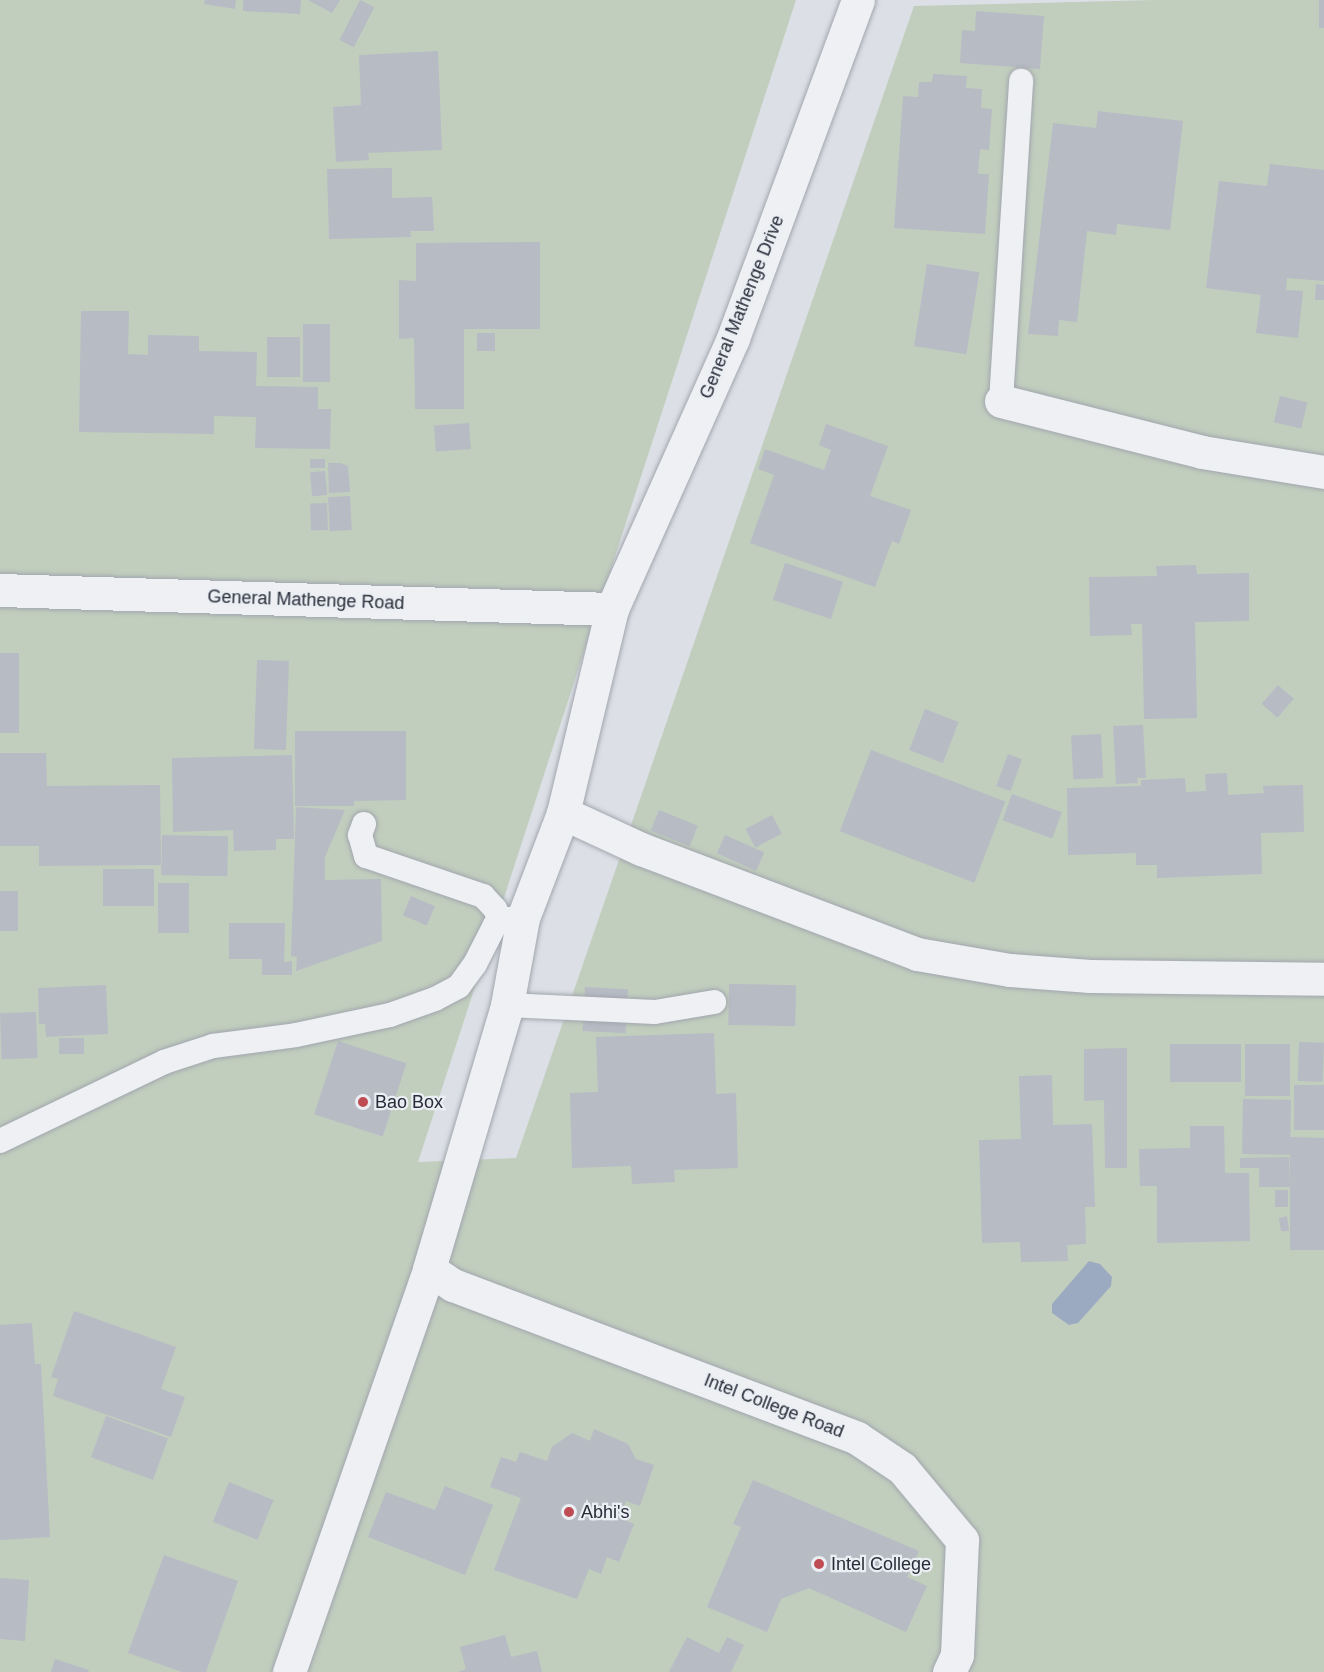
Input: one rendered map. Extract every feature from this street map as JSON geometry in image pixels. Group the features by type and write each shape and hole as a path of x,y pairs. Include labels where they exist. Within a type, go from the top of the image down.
{"street":[{"name":"General Mathenge Drive","path":"289,1672 429,1269 507,1005 512,920 563,813 612,609 733,338 858,0"},
{"path":"1001,401 1202,452 1324,472"},
{"name":"General Mathenge Road","path":"0,590 612,609"},
{"path":"563,813 641,849 917,954 1010,970 1090,976 1324,979"},
{"name":"Intel College Road","path":"429,1269 453,1285 857,1437 902,1468 962,1540 957,1656 949,1672"}],"lane":[{"path":"1001,401 1021,81"},
{"path":"364,824 360,835 366,856 392,868 483,896 495,909 512,920"},
{"path":"0,1141 183,1055 213,1046 296,1035 390,1015 435,999 459,986 475,964 495,925 512,920"},
{"path":"507,1005 655,1012 714,1002"}],"green space":[{"path":"0,0 796,0 418,1162 516,1158 914,6 1153,0 1324,0 1324,1672 0,1672"}],"water":[{"path":"1089,1261 1100,1264 1112,1277 1111,1286 1078,1323 1069,1325 1052,1313 1052,1304"}],"building":[{"path":"205,0 236,0 235,9 204,4"},
{"path":"243,0 301,0 300,14 243,11"},
{"path":"308,0 340,0 332,13"},
{"path":"360,0 374,7 354,47 340,40"},
{"path":"1319,0 1324,0 1324,28 1319,28"},
{"path":"976,11 1044,16 1040,69 960,63 962,30 975,31"},
{"path":"438,51 442,150 368,153 369,160 336,162 333,107 361,105 359,55"},
{"path":"933,74 967,76 966,88 982,89 981,108 992,109 989,150 980,149 978,174 989,174 985,234 894,228 903,96 918,97 919,82 932,82"},
{"path":"1098,111 1183,121 1170,230 1117,224 1116,235 1087,231 1077,322 1059,320 1058,336 1028,334 1053,123 1096,128"},
{"path":"1270,164 1324,170 1324,281 1287,278 1286,290 1303,291 1298,338 1256,333 1261,295 1206,288 1219,181 1267,186"},
{"path":"392,168 392,198 432,197 434,231 410,231 411,237 329,239 327,169"},
{"path":"540,242 540,329 464,329 464,409 415,409 414,338 399,339 399,280 416,281 416,243"},
{"path":"927,264 979,272 966,354 914,346"},
{"path":"1316,284 1324,285 1324,300 1315,300"},
{"path":"81,311 129,311 128,354 148,355 148,335 199,336 199,351 257,352 256,386 318,387 318,409 331,409 330,449 255,448 256,417 214,416 214,434 79,432"},
{"path":"303,324 330,324 330,382 303,382"},
{"path":"477,333 495,333 495,351 477,351"},
{"path":"267,337 300,337 300,377 267,377"},
{"path":"1280,396 1307,402 1301,429 1274,422"},
{"path":"469,423 471,449 436,451 434,425"},
{"path":"826,424 888,446 870,496 911,510 899,544 892,541 875,587 750,543 774,475 758,469 765,449 824,470 831,450 819,445"},
{"path":"310,459 325,459 325,468 310,468"},
{"path":"328,463 348,466 350,492 329,493"},
{"path":"325,471 327,495 312,496 310,472"},
{"path":"350,496 352,530 330,531 328,497"},
{"path":"327,503 328,530 311,531 310,504"},
{"path":"785,563 843,582 831,619 773,600"},
{"path":"1196,565 1197,574 1249,573 1249,621 1195,622 1197,718 1144,719 1142,624 1131,624 1132,635 1090,636 1089,577 1157,576 1156,566"},
{"path":"0,653 19,653 19,733 0,733"},
{"path":"257,660 289,661 286,750 254,749"},
{"path":"1278,685 1294,699 1277,718 1262,704"},
{"path":"925,709 959,722 943,763 909,750"},
{"path":"1143,725 1146,778 1137,778 1138,783 1116,784 1113,726"},
{"path":"295,731 406,731 406,800 354,801 354,806 295,806"},
{"path":"1101,734 1103,778 1073,780 1071,736"},
{"path":"871,750 1005,802 974,883 840,831"},
{"path":"0,753 46,753 47,786 160,785 161,865 39,866 39,846 0,846"},
{"path":"1008,754 1022,759 1010,791 996,786"},
{"path":"292,755 294,839 276,839 276,850 234,851 233,830 173,832 172,758"},
{"path":"1227,773 1228,795 1264,793 1263,786 1303,785 1304,832 1261,833 1262,874 1157,878 1157,865 1136,865 1136,853 1068,855 1067,788 1141,786 1141,780 1185,778 1186,792 1206,791 1205,774"},
{"path":"1012,794 1062,812 1052,838 1002,820"},
{"path":"296,807 345,810 325,857 325,880 381,879 382,941 296,971 297,957 291,956"},
{"path":"659,810 698,826 690,846 651,830"},
{"path":"772,815 782,834 755,848 746,829"},
{"path":"162,835 228,836 227,876 161,875"},
{"path":"725,835 764,852 756,871 717,853"},
{"path":"103,869 154,869 154,906 103,906"},
{"path":"158,883 189,883 189,933 158,933"},
{"path":"0,891 18,891 18,931 0,931"},
{"path":"411,896 435,906 427,925 403,915"},
{"path":"229,923 285,923 284,962 292,961 292,975 262,975 262,959 229,959"},
{"path":"729,984 796,985 795,1026 728,1025"},
{"path":"106,985 108,1034 46,1037 45,1024 39,1024 38,988"},
{"path":"585,987 628,989 626,1033 583,1031"},
{"path":"36,1012 38,1058 2,1059 0,1013"},
{"path":"714,1033 716,1094 736,1093 738,1168 674,1170 675,1182 632,1184 631,1166 572,1168 570,1093 598,1092 596,1037"},
{"path":"59,1038 84,1038 84,1054 59,1054"},
{"path":"338,1041 406,1063 383,1136 314,1114"},
{"path":"1299,1042 1324,1043 1323,1082 1298,1081"},
{"path":"1170,1044 1241,1044 1241,1082 1170,1082"},
{"path":"1245,1044 1290,1044 1290,1096 1245,1096"},
{"path":"1127,1048 1127,1168 1105,1168 1104,1100 1084,1101 1084,1049"},
{"path":"1052,1075 1053,1125 1092,1124 1095,1207 1085,1207 1086,1244 1067,1245 1068,1261 1021,1262 1020,1242 982,1243 979,1140 1021,1139 1019,1076"},
{"path":"1294,1085 1324,1085 1324,1130 1294,1130"},
{"path":"1243,1099 1291,1100 1290,1155 1242,1154"},
{"path":"1190,1126 1224,1126 1225,1173 1249,1173 1250,1241 1157,1243 1157,1186 1140,1186 1139,1149 1190,1148"},
{"path":"1290,1137 1324,1138 1324,1250 1290,1250 1290,1187 1259,1187 1259,1168 1240,1168 1240,1158 1289,1157 1290,1184"},
{"path":"1275,1190 1288,1190 1288,1207 1275,1207"},
{"path":"1287,1216 1289,1231 1281,1231 1279,1218"},
{"path":"74,1311 176,1347 161,1389 185,1397 171,1437 53,1396 58,1379 51,1377"},
{"path":"32,1323 35,1364 41,1364 50,1537 0,1540 0,1325"},
{"path":"106,1416 168,1439 153,1480 91,1457"},
{"name":"Abhi's","path":"594,1429 628,1444 636,1459 654,1465 640,1506 626,1501 620,1518 634,1524 619,1562 607,1557 601,1574 589,1569 577,1599 494,1570 521,1498 490,1487 501,1457 516,1462 520,1452 547,1461 552,1447 572,1433 590,1441"},
{"name":"Intel College","path":"753,1480 919,1551 907,1577 927,1586 906,1632 809,1588 781,1599 767,1632 707,1607 741,1527 733,1524"},
{"path":"229,1482 274,1500 257,1540 213,1522"},
{"path":"445,1486 493,1505 465,1575 368,1537 386,1492 435,1510"},
{"path":"164,1555 238,1581 206,1672 182,1672 128,1653"},
{"path":"0,1578 29,1580 25,1641 0,1639"},
{"path":"505,1635 511,1657 537,1651 542,1672 458,1672 466,1669 460,1647"},
{"path":"687,1637 719,1653 727,1637 744,1645 731,1672 669,1672"},
{"path":"55,1659 89,1670 88,1672 51,1672"}],"place":[{"name":"Bao Box","path":"363,1102"},
{"name":"Abhi's","path":"569,1512"},
{"name":"Intel College","path":"819,1564"}]}
